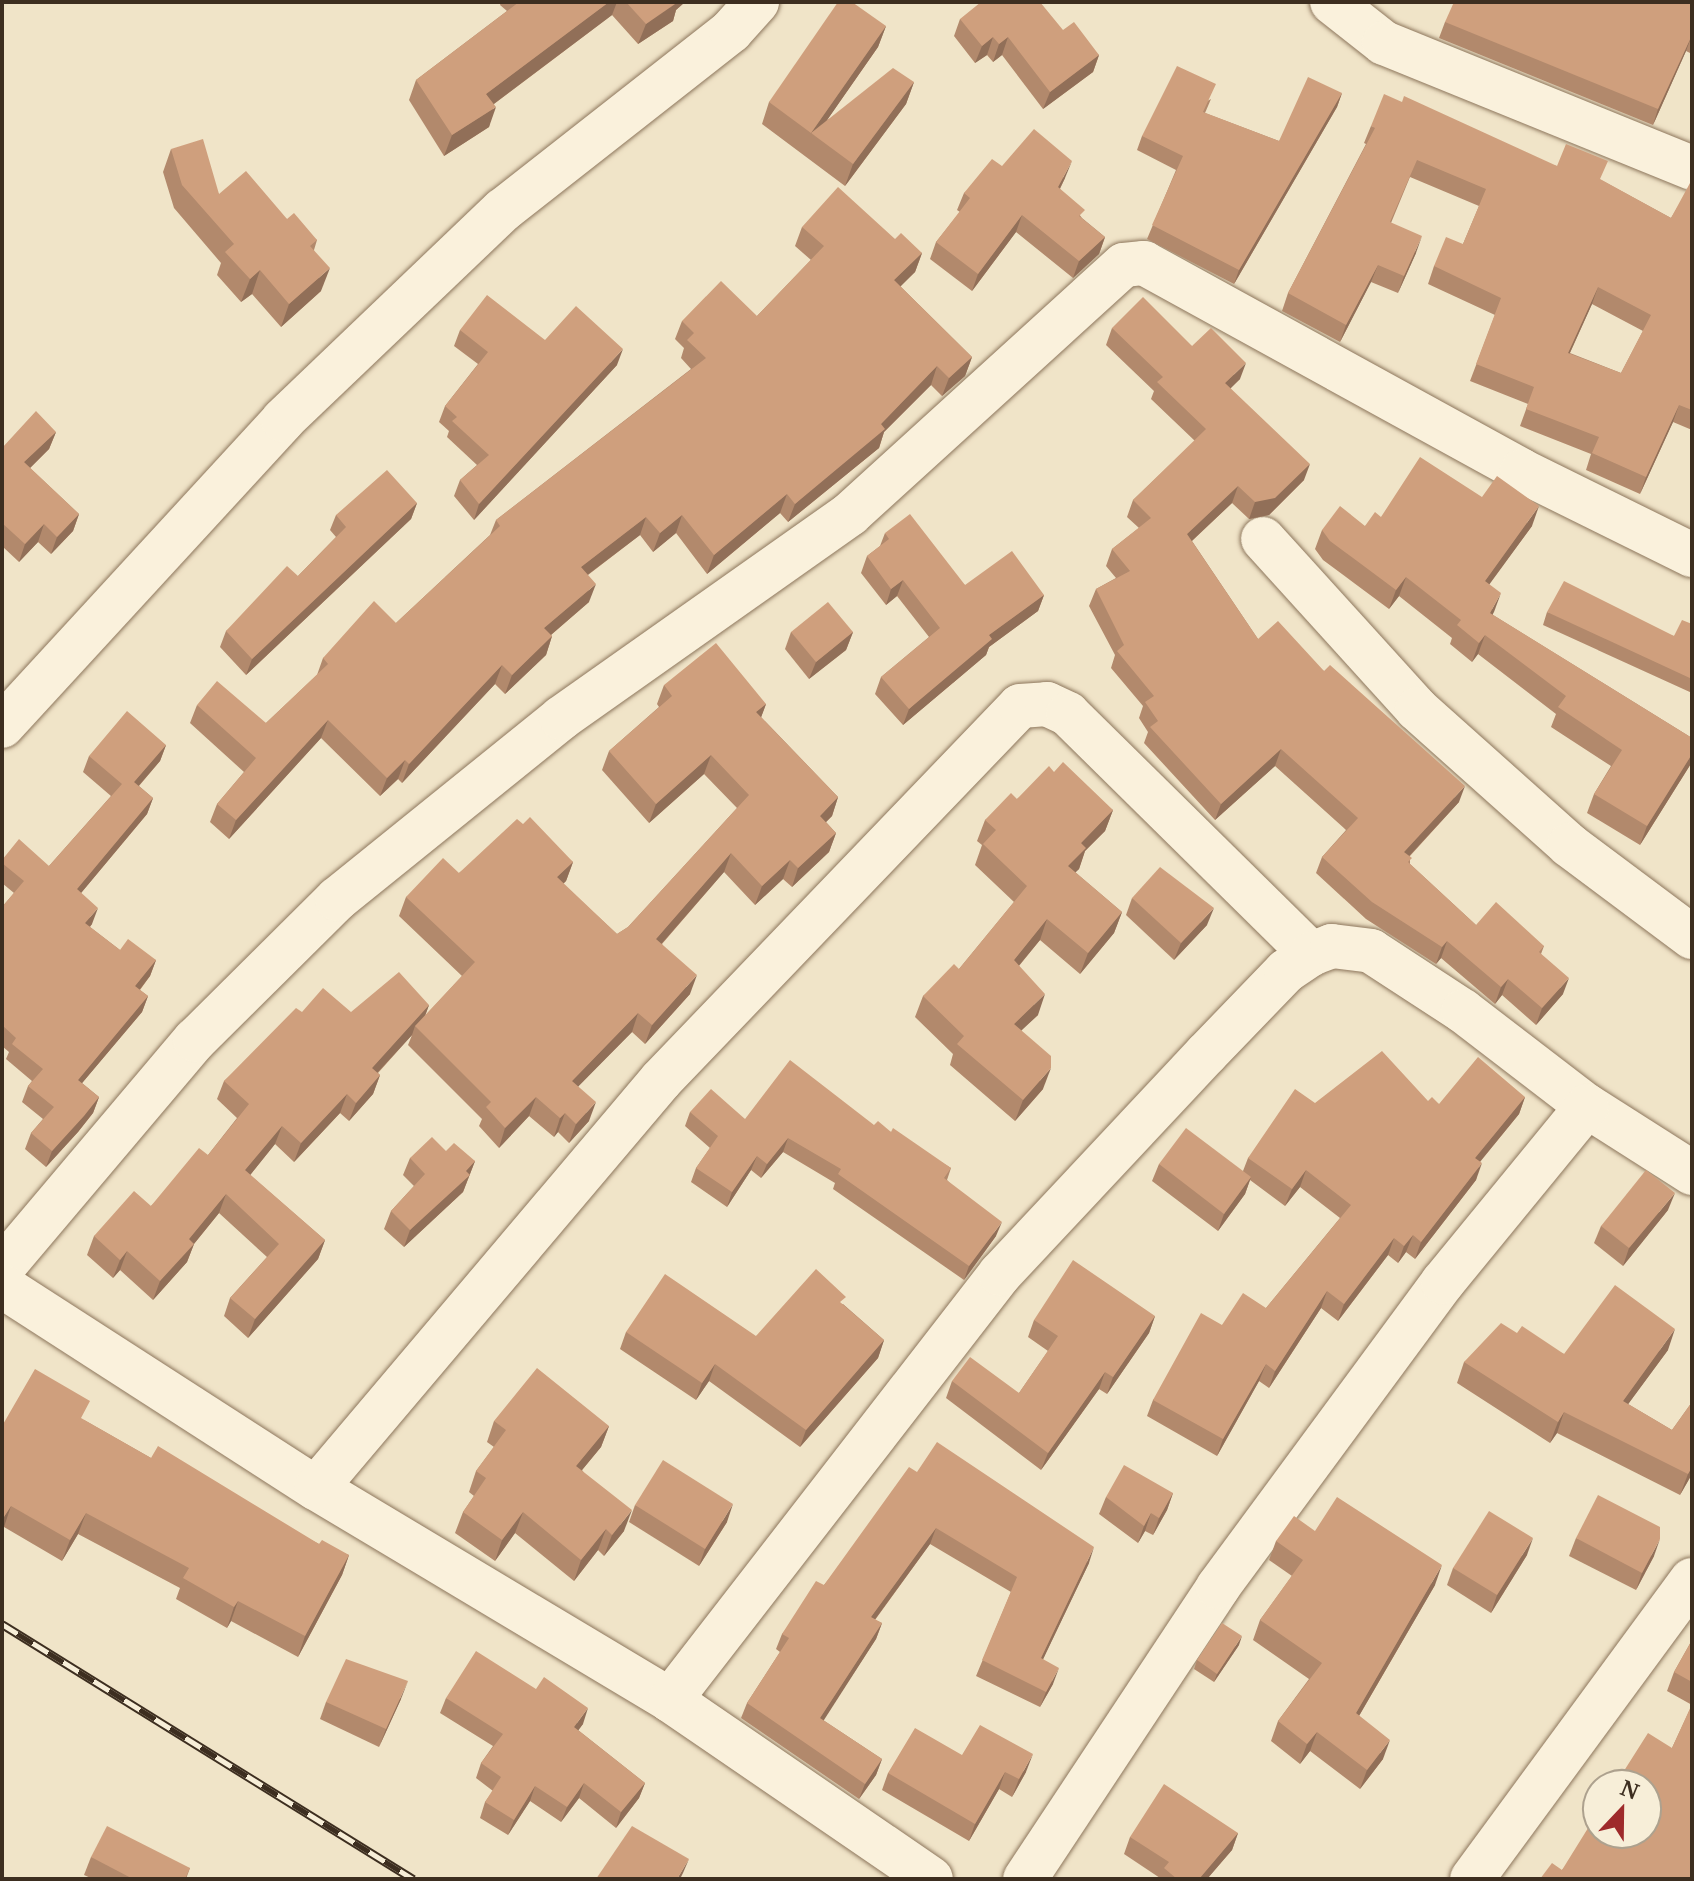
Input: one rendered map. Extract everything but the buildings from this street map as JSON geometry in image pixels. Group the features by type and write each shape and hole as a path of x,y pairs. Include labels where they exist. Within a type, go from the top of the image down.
{"street":[{"path":"2,726 283,420 503,210 731,31 757,2"},
{"path":"1332,2 1384,43 1692,168"},
{"path":"2,1268 195,1040 337,899 561,718 850,514 1124,265 1144,263 1522,471 1692,555"},
{"path":"1263,539 1417,709 1569,845 1692,937"},
{"path":"316,1488 661,1080 1020,706 1047,704 1068,714 1311,954"},
{"path":"670,1700 1000,1274 1216,1043 1286,971 1311,954 1332,946 1371,951 1463,1011 1587,1106 1692,1173"},
{"path":"1025,1879 1218,1587 1443,1282 1587,1106"},
{"path":"2,1286 316,1488 670,1700 931,1879"},
{"path":"1472,1879 1692,1580"}],"railway":[{"path":"2,1624 413,1879"}]}
